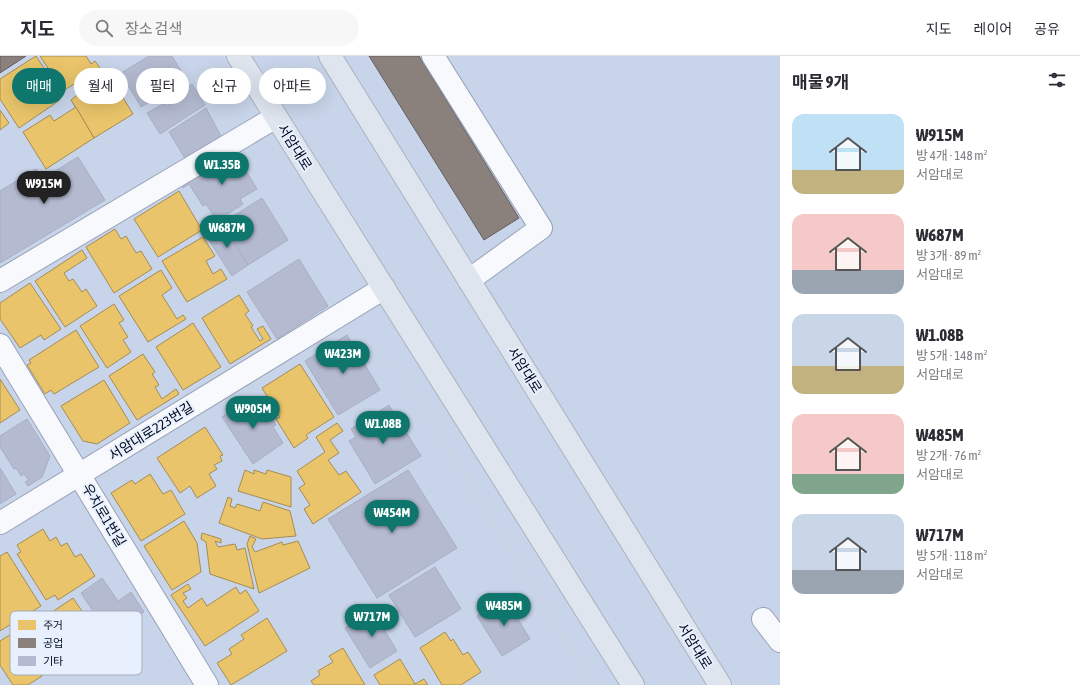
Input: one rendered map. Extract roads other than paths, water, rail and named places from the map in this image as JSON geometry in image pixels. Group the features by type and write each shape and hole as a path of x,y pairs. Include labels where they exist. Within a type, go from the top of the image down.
{"main road":[{"name":"서암대로","path":"238,56 633,685"},
{"name":"서암대로","path":"330,56 720,685"}],"lane":[{"path":"433,56 541,228 469,280"},
{"name":"서암대로","path":"0,281 276,117"},
{"name":"서암대로223번길","path":"0,523 384,288"},
{"name":"우치로1번길","path":"0,345 207,685"},
{"path":"763,619 780,641"}]}
